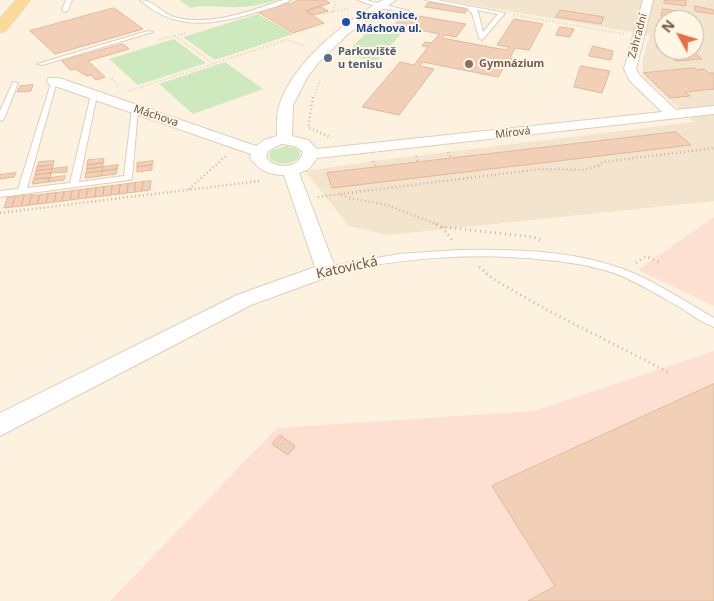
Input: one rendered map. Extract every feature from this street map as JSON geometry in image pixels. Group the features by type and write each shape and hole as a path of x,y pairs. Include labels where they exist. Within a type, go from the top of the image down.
{"main road":[{"path":"0,28 24,0"}],"street":[{"path":"284,140 286,106 295,88 336,38 360,18 391,0"},
{"name":"Zahradní","path":"648,0 630,69 632,74 673,115"},
{"name":"Máchova","path":"54,80 259,152"},
{"name":"Mírová","path":"311,154 714,110"},
{"path":"284,140 308,146 311,154 305,164 290,170 277,170 265,167 259,162 259,152 271,143 284,140"},
{"path":"290,170 326,270"},
{"name":"Katovická","path":"0,424 244,300 326,270"}],"lane":[{"path":"65,10 69,0"},
{"path":"142,0 167,16 190,21 227,17 288,0"},
{"path":"361,0 379,6 406,11"},
{"path":"428,0 502,13"},
{"path":"469,8 475,12 482,38 502,13"},
{"path":"40,64 150,32"},
{"path":"22,191 54,80"},
{"path":"0,119 15,84"},
{"path":"74,185 94,95"},
{"path":"0,194 128,178 135,109"},
{"name":"Katovická","path":"326,270 409,256 511,254 556,258 606,268 640,281 714,323"}],"path":[{"path":"324,14 333,11 336,0"},
{"path":"502,13 639,37"},
{"path":"175,36 213,64"},
{"path":"112,79 125,92 286,40 324,51"},
{"path":"323,74 311,102 308,127 330,137 332,153"},
{"path":"312,198 541,168 562,171 580,170 595,168 603,162 714,148"},
{"path":"188,190 228,154"},
{"path":"0,213 264,180"},
{"path":"340,194 349,198 387,205 429,220 442,227 533,237 548,244"},
{"path":"442,227 462,254 493,279 547,310 670,373"}],"shaded area":[{"path":"444,0 714,0 714,201 388,235 349,226 305,171 694,122 642,75 643,58 650,35"},
{"path":"714,217 714,306 638,270"},
{"path":"714,351 714,601 110,601 277,428 534,411"}],"green space":[{"path":"179,0 278,0 246,7 205,6 191,8"},
{"path":"258,14 293,34 215,60 183,37"},
{"path":"370,29 401,34 377,61 344,55"},
{"path":"174,39 206,63 138,85 109,59"},
{"path":"225,62 263,89 193,114 159,84"},
{"path":"286,146 294,147 300,152 299,158 284,164 270,159 271,151"}],"building":[{"path":"298,0 325,0 330,3 306,11 324,23 293,33 258,12 290,4"},
{"path":"665,0 686,0 686,6 664,3"},
{"path":"429,2 468,9 465,13 425,7"},
{"path":"320,6 328,11 314,15 306,11"},
{"path":"695,6 714,10 714,14 704,12 704,10 695,10"},
{"path":"114,8 143,29 55,54 30,31"},
{"path":"560,10 604,17 601,24 556,17"},
{"name":"Gymnázium","path":"406,14 466,24 456,37 445,35 442,38 506,50 509,47 497,45 514,19 543,24 529,50 515,48 510,58 516,59 514,63 507,62 498,77 423,62 420,66 434,69 399,115 362,107 400,62 414,65 428,47 422,46 425,42 431,43 440,34 395,25"},
{"path":"560,27 574,29 570,37 556,35"},
{"path":"123,44 129,49 88,61 105,77 96,80 91,75 87,76 75,69 70,70 62,61"},
{"path":"593,46 613,51 611,60 589,56"},
{"path":"581,66 610,71 602,93 574,87"},
{"path":"694,68 714,73 714,89 685,92 690,96 670,98 644,73"},
{"path":"33,85 31,91 17,92 20,86"},
{"path":"676,132 691,145 332,188 327,173"},
{"path":"104,159 103,163 87,165 88,160"},
{"path":"54,161 53,165 37,167 39,162"},
{"path":"153,161 152,165 137,167 137,163"},
{"path":"103,163 103,167 87,169 87,165"},
{"path":"53,165 52,169 36,171 37,167"},
{"path":"118,165 117,169 102,171 103,167"},
{"path":"152,165 152,170 137,172 137,167"},
{"path":"67,167 67,172 51,173 52,169"},
{"path":"103,167 102,171 86,173 87,169"},
{"path":"52,169 51,173 35,175 36,171"},
{"path":"117,169 116,174 101,176 102,171"},
{"path":"102,171 101,176 85,178 86,173"},
{"path":"16,173 14,177 0,179 0,175"},
{"path":"51,173 50,178 34,179 35,175"},
{"path":"65,176 64,180 48,182 50,178"},
{"path":"50,178 48,182 32,184 34,179"},
{"path":"151,181 150,190 142,191 143,182"},
{"path":"143,182 142,191 135,192 135,183"},
{"path":"135,183 135,192 127,193 128,184"},
{"path":"128,184 127,193 119,194 120,185"},
{"path":"120,185 119,194 111,195 112,186"},
{"path":"112,186 111,195 103,196 104,187"},
{"path":"104,187 103,196 95,197 96,188"},
{"path":"96,188 95,197 86,198 88,189"},
{"path":"88,189 86,198 78,199 80,190"},
{"path":"80,190 78,199 70,200 72,191"},
{"path":"72,191 70,200 62,201 64,192"},
{"path":"64,192 62,201 54,202 56,193"},
{"path":"56,193 54,202 46,203 48,194"},
{"path":"48,194 46,203 37,204 40,195"},
{"path":"32,195 29,205 21,206 24,196"},
{"path":"32,195 40,195 37,204 29,205"},
{"path":"24,196 21,206 12,207 15,197"},
{"path":"15,197 12,207 4,208 7,198"},
{"path":"714,384 714,601 528,601 555,586 492,486"},
{"path":"280,435 295,446 288,455 272,444"}],"place":[{"name":"Strakonice, Máchova ul.","path":"346,22"},
{"name":"Parkoviště u tenisu","path":"328,58"},
{"name":"Gymnázium","path":"469,64"}]}
